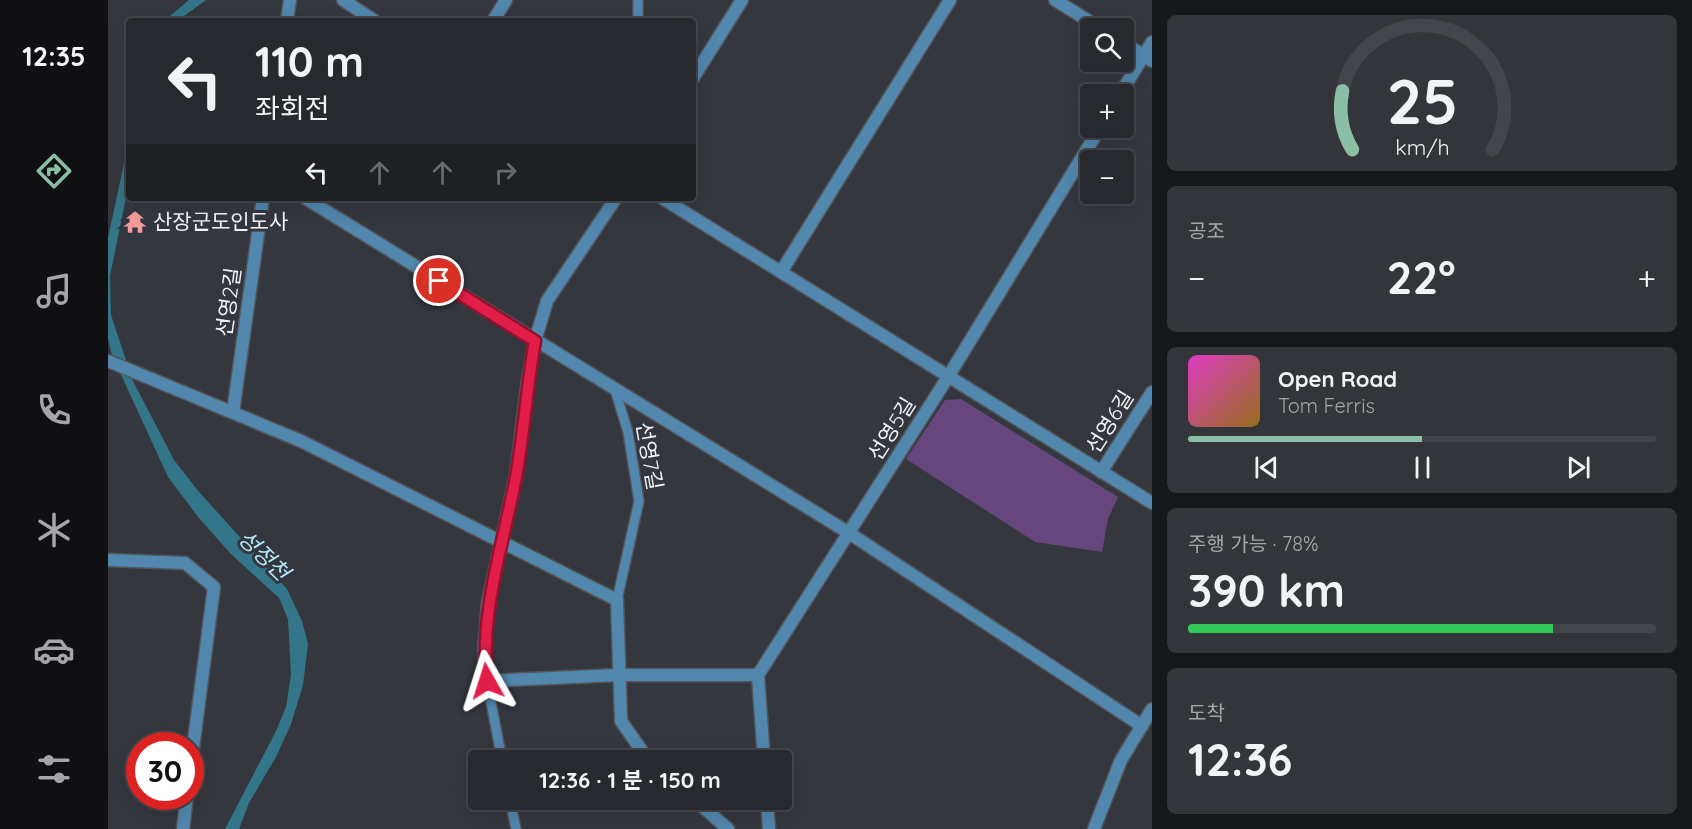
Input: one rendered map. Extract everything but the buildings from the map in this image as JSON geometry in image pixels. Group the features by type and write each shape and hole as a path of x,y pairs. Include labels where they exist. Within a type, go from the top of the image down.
{"street":[{"path":"287,18 290,0"},
{"path":"343,0 370,18"},
{"path":"495,18 506,0"},
{"path":"696,73 742,0"},
{"path":"781,272 950,0"},
{"path":"1055,0 1084,18"},
{"path":"1128,84 1148,59 1152,42"},
{"path":"1134,50 1148,59"},
{"name":"선영5길","path":"758,675 948,377 1094,138"},
{"name":"선영2길","path":"233,412 262,201"},
{"path":"310,201 849,533 1142,726"},
{"path":"614,201 548,301 535,341 516,475 488,602 484,651 487,681 618,675 758,675 763,750"},
{"path":"667,201 1152,502"},
{"path":"108,361 301,441 617,600 621,721 643,750"},
{"name":"선영6길","path":"1101,472 1152,392"},
{"path":"108,560 185,562 214,587 195,732"},
{"path":"1094,829 1121,760 1152,709"},
{"path":"183,829 185,810"},
{"path":"706,810 728,829"},
{"path":"767,810 769,829"}],"lane":[{"path":"638,0 638,18"},
{"name":"선영7길","path":"615,390 628,432 639,501 617,600"},
{"path":"487,681 500,750"},
{"path":"512,810 516,829"}],"shaded area":[{"path":"961,399 1118,497 1108,519 1102,552 1035,542 906,459 945,400"}],"water":[{"path":"189,0 206,0 181,18 168,18"},
{"path":"126,154 126,198 110,276 111,315 133,381 174,460 199,492 287,589 302,621 308,644 303,685 291,724 277,755 249,803 239,829 225,829 286,707 291,675 288,619 279,598 230,553 199,518 168,477 112,355 108,339 108,238"}],"place":[{"name":"산장군도인도사","path":"135,222"}],"route":[{"path":"439,281 535,341 516,475 488,602 484,651 487,681"}],"water label":[{"name":"성정천","path":"264,555"}]}
